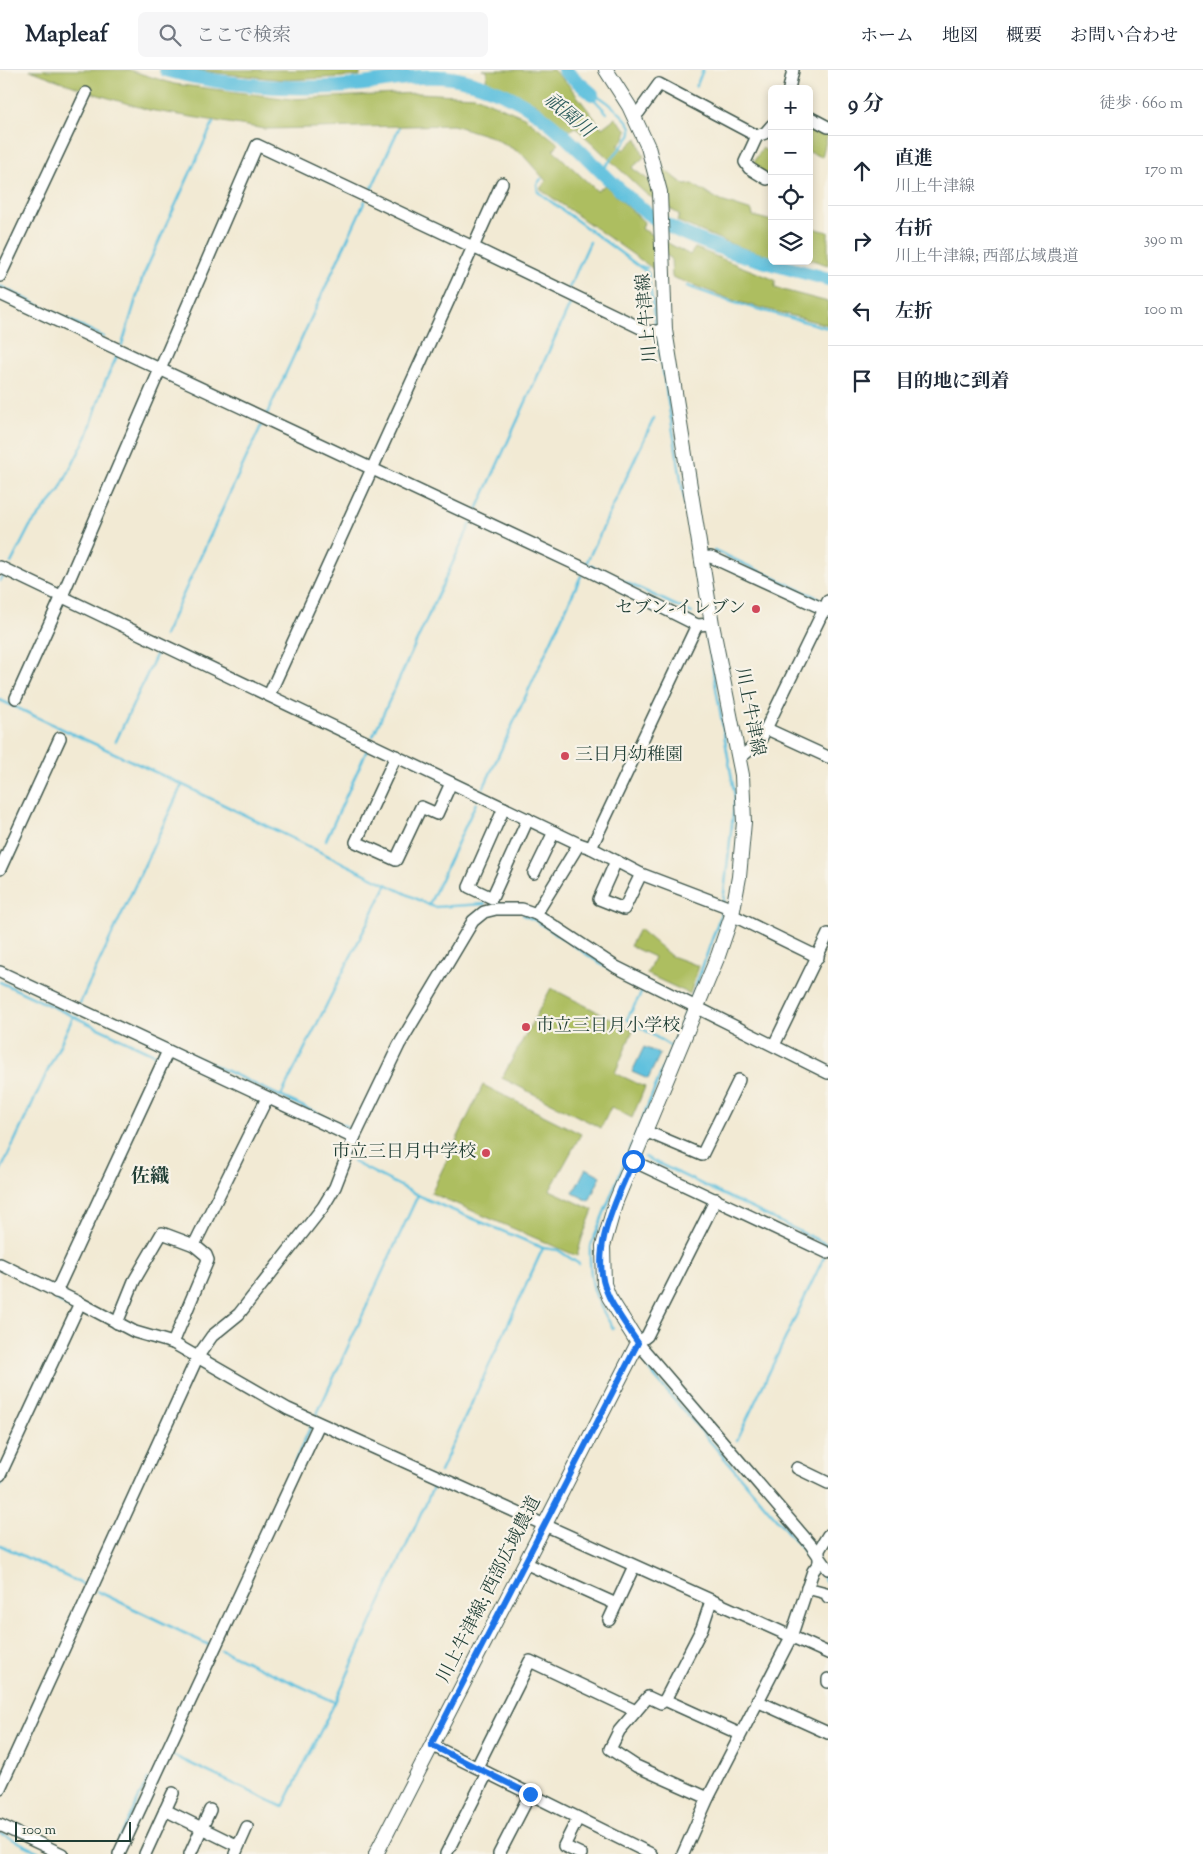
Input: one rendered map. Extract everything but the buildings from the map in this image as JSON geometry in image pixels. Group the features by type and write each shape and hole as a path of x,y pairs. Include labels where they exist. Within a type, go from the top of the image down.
{"main road":[{"name":"川上牛津線","path":"606,70 633,115 648,147 658,184 665,330 712,624 739,759 744,822 739,877 726,908 646,1131 608,1223 603,1246 602,1267 604,1284 609,1297 638,1343"},
{"name":"川上牛津線; 西部広域農道","path":"379,1853 431,1745 638,1343"}],"street":[{"path":"790,85 793,70"},
{"path":"633,115 639,112 659,84 757,136"},
{"path":"0,276 86,93"},
{"path":"813,119 828,127"},
{"path":"767,180 749,168 745,162 757,136 765,133 768,129"},
{"path":"16,698 257,145 473,246 649,332 665,330"},
{"path":"269,695 502,183"},
{"path":"0,294 162,366 374,465 697,625 712,624"},
{"path":"701,558 711,557 827,607 767,729 760,741 739,759"},
{"path":"0,567 579,844 591,848 641,874 726,908 818,957"},
{"path":"591,848 697,625"},
{"path":"767,729 828,757"},
{"path":"0,869 60,738"},
{"path":"396,756 356,842 396,860 421,807 437,814 451,783"},
{"path":"504,808 468,887 492,898 528,819"},
{"path":"534,873 554,832"},
{"path":"536,914 579,844"},
{"path":"616,861 599,899 624,909 641,874"},
{"path":"0,1788 198,1356 208,1341 240,1314 315,1219 335,1187 354,1138 399,1045 473,921 484,912 496,909 522,909 536,914 616,967 828,1073"},
{"path":"774,1045 828,934"},
{"path":"0,972 354,1138"},
{"path":"56,1292 168,1051"},
{"path":"646,1131 702,1155 739,1080"},
{"path":"194,1245 267,1098"},
{"path":"633,1161 828,1253"},
{"path":"716,1200 647,1336 638,1343 820,1565"},
{"path":"117,1323 134,1280 162,1233 194,1245 206,1255 208,1260 173,1343"},
{"path":"0,1264 134,1332 173,1343 198,1356 206,1364 319,1424 828,1653"},
{"path":"0,1475 80,1303"},
{"path":"119,1854 319,1424"},
{"path":"797,1468 828,1483"},
{"path":"683,1854 708,1798 791,1637 807,1588 820,1565 819,1550 828,1535"},
{"path":"525,1562 616,1604"},
{"path":"609,1620 634,1566"},
{"path":"807,1588 826,1593 828,1597"},
{"path":"708,1798 636,1766 610,1749 619,1731 648,1696 661,1703 665,1700 702,1628 711,1601"},
{"path":"477,1767 530,1661 636,1711"},
{"path":"665,1700 740,1734"},
{"path":"757,1701 828,1733"},
{"path":"431,1745 651,1854"},
{"path":"446,1854 488,1773"},
{"path":"144,1854 173,1793"},
{"path":"499,1854 530,1794"},
{"path":"165,1810 202,1828 236,1850 247,1827"},
{"path":"190,1854 210,1810"},
{"path":"578,1818 564,1846 581,1854"},
{"path":"0,1825 62,1854"}],"green space":[{"path":"30,70 129,70 174,84 290,99 418,93 475,96 524,117 559,144 553,150 597,191 605,185 644,222 642,229 690,255 695,248 775,280 775,288 828,302 828,325 735,301 672,277 671,258 655,250 655,270 540,189 546,181 522,154 492,137 453,125 265,129 149,110 92,93"},
{"path":"188,70 360,70 360,76 286,80"},
{"path":"482,70 553,70 567,83 602,128 615,118 627,130 625,138 618,145 624,150 637,138 644,157 632,168 666,193 661,167 685,185 692,184 721,201 752,211 753,216 768,220 768,256 736,246 677,221 680,215 646,194 575,127 569,131 536,104 486,81 487,71"},
{"path":"813,125 828,133 822,157 813,154"},
{"path":"762,148 768,152 768,175 752,165"},
{"path":"813,228 828,232 828,265 813,260"},
{"path":"639,929 671,956 699,966 690,994 647,974 654,957 630,946"},
{"path":"551,988 633,1030 615,1073 645,1087 632,1118 611,1107 601,1128 502,1078"},
{"path":"483,1085 581,1134 550,1190 593,1210 577,1256 431,1193"}],"water":[{"path":"644,1047 660,1054 648,1079 632,1072"},
{"path":"586,1168 601,1176 589,1201 573,1193"}],"waterway":[{"name":"祇園川","path":"166,70 207,79 250,85 293,87 335,87 427,77 455,78 477,84 499,92 541,116 577,147 629,198 647,213 665,224 686,235 710,244 828,279"},
{"path":"564,70 592,94"},
{"path":"696,87 703,70"},
{"path":"592,94 614,108 631,128 630,136 601,172"},
{"path":"592,94 593,98 607,113"},
{"path":"122,345 143,276 213,123"},
{"path":"370,192 399,128"},
{"path":"541,179 537,184 538,192 648,273 656,327"},
{"path":"267,414 365,201"},
{"path":"569,288 590,242"},
{"path":"640,266 647,268"},
{"path":"0,286 104,337"},
{"path":"687,286 735,303 828,328"},
{"path":"476,512 571,302"},
{"path":"657,335 700,594"},
{"path":"11,563 30,526 58,493 87,436 105,382 117,356"},
{"path":"586,564 654,418"},
{"path":"164,636 261,426"},
{"path":"373,736 471,523"},
{"path":"714,550 820,599"},
{"path":"589,565 692,613"},
{"path":"0,581 3,576"},
{"path":"483,789 581,576"},
{"path":"707,636 735,797 723,902"},
{"path":"116,741 158,651"},
{"path":"0,700 183,785 429,905 435,907 485,904"},
{"path":"326,840 367,750"},
{"path":"80,1003 182,785"},
{"path":"429,905 476,803"},
{"path":"281,1096 387,884"},
{"path":"691,1000 723,908"},
{"path":"523,915 535,920 609,969"},
{"path":"632,981 644,988 627,1019 672,1047"},
{"path":"0,982 158,1056"},
{"path":"613,1328 601,1308 594,1290 590,1271 590,1247 688,1007"},
{"path":"0,1172 73,1017"},
{"path":"162,1041 347,1127"},
{"path":"645,1157 828,1245"},
{"path":"353,1162 426,1199 543,1248 558,1250 579,1264"},
{"path":"316,1416 418,1195"},
{"path":"440,1472 543,1248"},
{"path":"737,1440 824,1257"},
{"path":"58,1299 72,1309"},
{"path":"648,1369 815,1564"},
{"path":"278,1499 311,1426"},
{"path":"0,1486 4,1478"},
{"path":"170,1754 283,1807 335,1702 436,1481"},
{"path":"0,1545 84,1585"},
{"path":"819,1570 828,1585"},
{"path":"97,1591 211,1646"},
{"path":"221,1650 335,1702"},
{"path":"112,1854 148,1779"},
{"path":"0,1833 43,1854"}],"place":[{"name":"セブン-イレブン","path":"756,609"},
{"name":"三日月幼稚園","path":"565,756"},
{"name":"市立三日月小学校","path":"526,1027"},
{"name":"市立三日月中学校","path":"486,1153"}],"district":[{"name":"佐織","path":"150,1177"}],"route":[{"path":"530,1794 431,1745 638,1343 609,1297 604,1284 602,1267 603,1246 608,1223 633,1161"}]}
